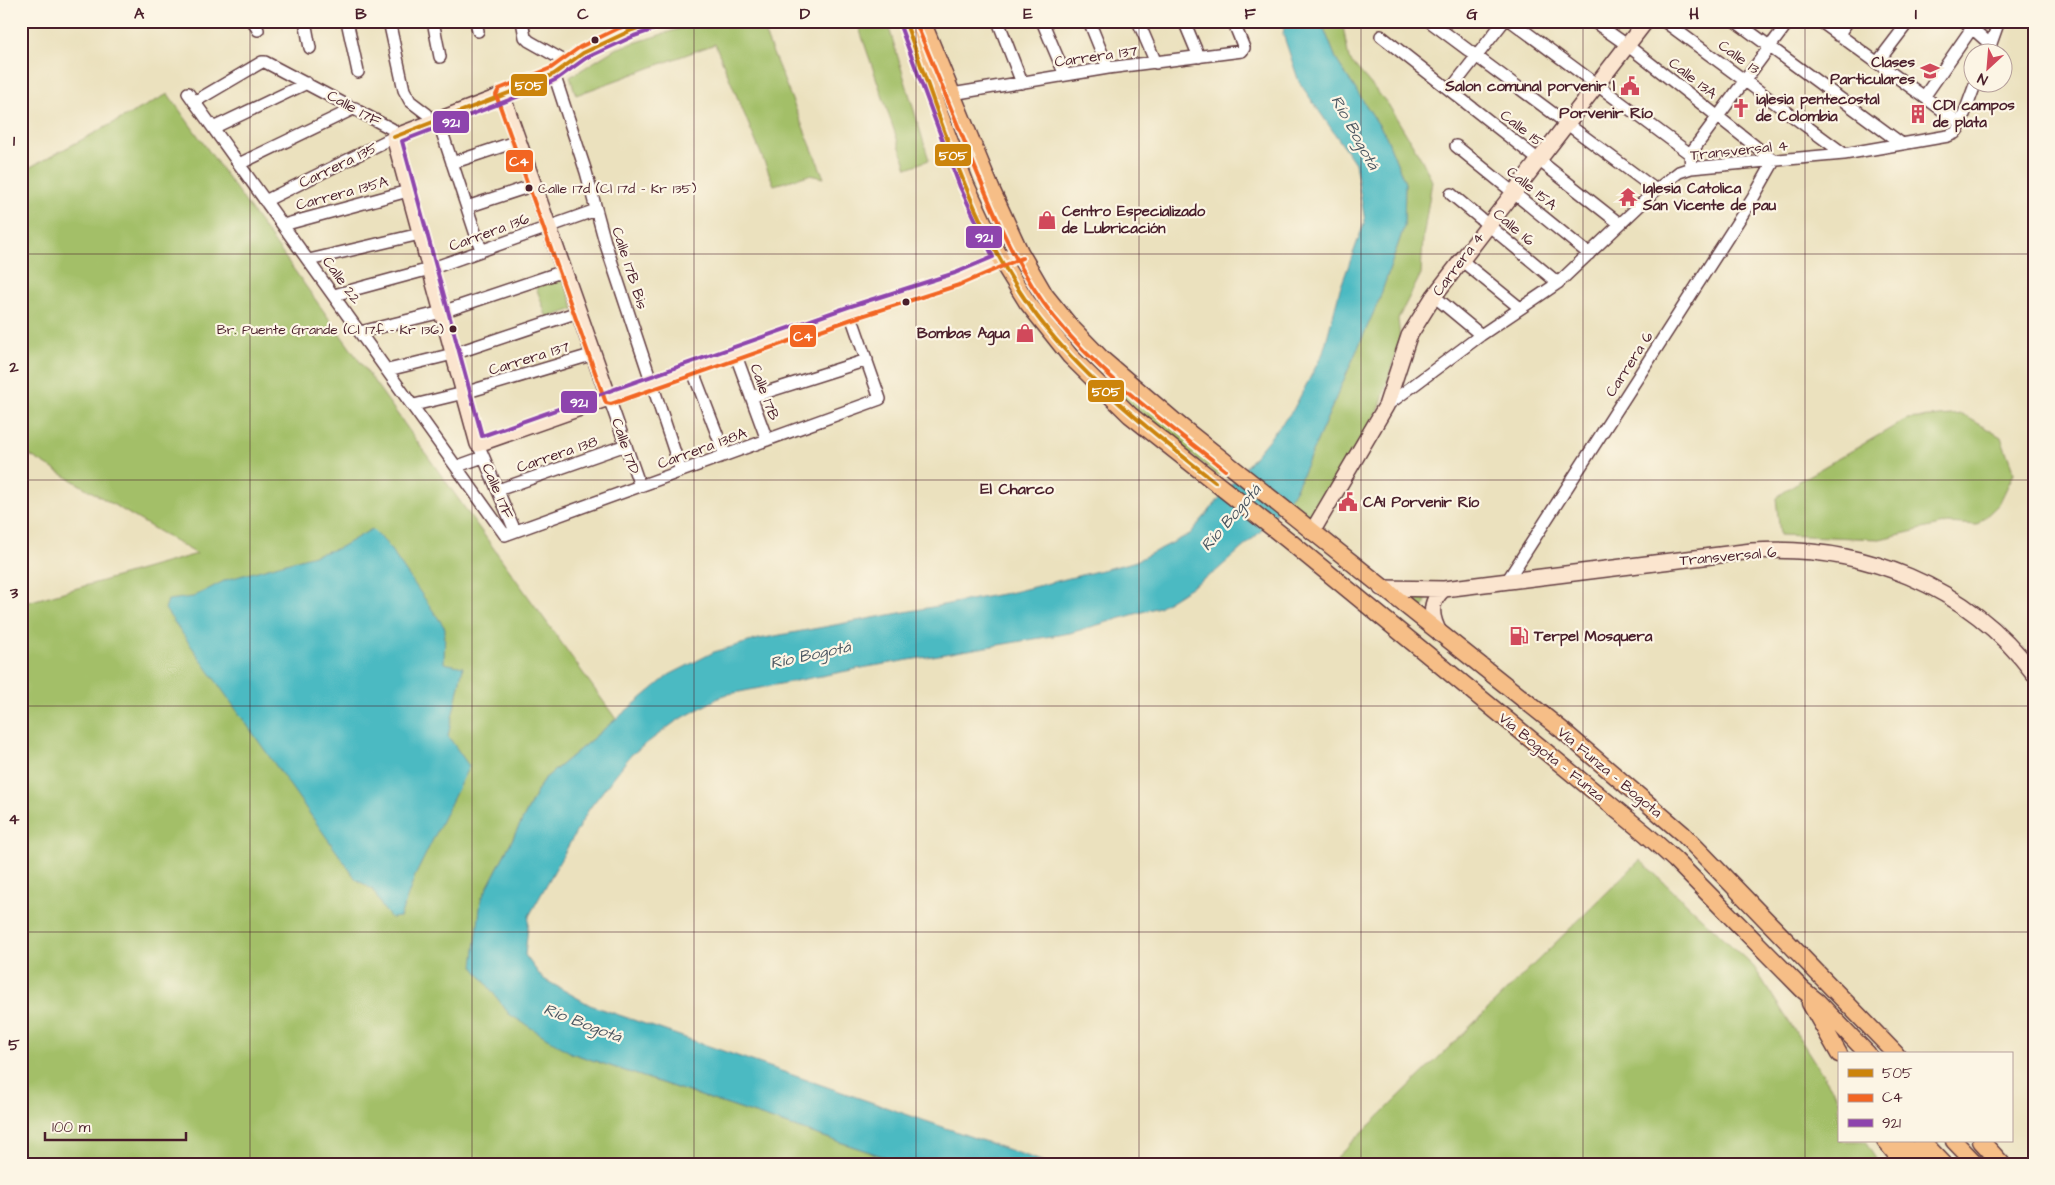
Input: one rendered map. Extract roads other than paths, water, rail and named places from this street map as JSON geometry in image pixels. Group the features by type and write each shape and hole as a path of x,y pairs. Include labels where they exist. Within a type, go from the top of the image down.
{"main road":[{"name":"Vía Bogota - Funza","path":"905,21 966,185 1001,260 1027,302 1070,356 1130,414 1288,540 1617,810 1675,860 1866,1052"},
{"name":"Vía Funza - Bogota","path":"922,21 992,191 1020,252 1034,278 1058,312 1082,339 1118,373 1179,425 1381,588 1554,724 1683,834 1894,1052"},
{"path":"1103,389 1118,373"},
{"path":"1617,810 1634,791"},
{"name":"Vía Bogota - Funza","path":"1803,990 1838,1052"},
{"name":"Vía Bogota - Funza","path":"1812,1005 1857,1052"},
{"name":"Vía Bogota - Funza","path":"1827,1032 1846,1052"},
{"path":"1885,1142 1904,1164"},
{"path":"1893,1142 1914,1164"},
{"path":"1903,1142 1924,1164"},
{"path":"1914,1142 1935,1164"},
{"path":"1923,1142 1944,1164"},
{"path":"1934,1142 1955,1164"},
{"path":"1945,1142 1966,1164"},
{"path":"1955,1142 1976,1164"},
{"path":"1981,1142 2002,1164"}],"street":[{"path":"305,21 310,48"},
{"path":"347,21 358,72"},
{"path":"389,21 404,90 410,101 432,117 452,163 481,250"},
{"path":"433,21 440,57"},
{"path":"522,21 525,37 529,42 568,63"},
{"name":"Carrera 135","path":"265,201 394,138 432,117 502,95 554,74 583,53 622,34 658,21"},
{"path":"998,21 1022,83"},
{"path":"1042,21 1065,75"},
{"path":"1090,21 1108,68"},
{"path":"1138,21 1156,62"},
{"path":"1184,21 1199,57"},
{"path":"1430,21 1656,190"},
{"path":"1450,90 1504,21"},
{"path":"1511,21 1690,154"},
{"name":"Calle 13A","path":"1593,21 1627,45 1774,161"},
{"name":"Carrera 4","path":"1312,532 1386,406 1410,336 1434,296 1646,21"},
{"name":"Calle 13","path":"1664,21 1844,154"},
{"path":"1734,21 1902,144"},
{"path":"1691,168 1690,154 1790,21"},
{"path":"1820,21 1960,123 1972,92"},
{"path":"1838,35 1848,21"},
{"path":"1877,63 1909,21"},
{"path":"1992,42 1998,21"},
{"name":"Carrera 137","path":"952,94 1108,68 1244,50 1234,22"},
{"path":"1924,97 1968,25 1984,42"},
{"name":"Calle 15","path":"1381,36 1620,224"},
{"name":"Calle 17F","path":"191,97 262,62 269,63 392,129 480,451 498,490 510,533"},
{"name":"Calle 17B Bis","path":"554,74 586,172 605,242 681,471"},
{"path":"213,128 307,83"},
{"name":"Calle 17D","path":"502,95 640,486"},
{"name":"Calle 22","path":"191,97 458,466 510,533"},
{"path":"239,164 355,108"},
{"name":"Transversal 4","path":"1386,406 1481,335 1558,283 1656,190 1680,172 1691,168 1844,154 1948,136 1958,131 1960,123"},
{"path":"452,163 518,141"},
{"name":"Calle 15A","path":"1456,146 1589,254"},
{"name":"Carrera 6","path":"1507,581 1753,198 1774,161"},
{"path":"467,207 534,185"},
{"name":"Carrera 135A","path":"283,225 408,191"},
{"name":"Calle 16","path":"1451,194 1558,283"},
{"name":"Carrera 136","path":"334,295 430,269 596,210"},
{"path":"308,260 420,234"},
{"path":"458,466 480,451 609,398 850,313 957,279 1020,252"},
{"path":"1462,260 1520,308"},
{"path":"360,332 442,312 564,271"},
{"path":"1434,296 1481,335"},
{"path":"388,370 453,354 578,312"},
{"path":"751,397 867,360 850,313"},
{"name":"Calle 17B","path":"736,353 767,440"},
{"name":"Carrera 137","path":"414,405 464,393 594,354"},
{"name":"Carrera 138A","path":"510,533 880,399 867,360"},
{"path":"692,369 725,455"},
{"name":"Carrera 138","path":"498,490 626,445"},
{"name":"Transversal 6","path":"1381,588 1444,589 1758,551 1799,551 1843,556 1891,568 1942,593 1977,616 2001,637 2034,674"},
{"path":"1440,634 1433,620 1432,606 1444,589"}],"water":[{"name":"Río Bogotá","path":"1285,21 1321,21 1337,61 1386,136 1405,183 1404,227 1379,300 1295,491 1258,534 1215,572 1159,607 1070,633 867,667 724,695 675,722 631,755 589,809 529,916 525,955 542,978 590,1005 1050,1164 906,1164 571,1053 509,1014 473,966 481,900 543,780 669,675 714,652 759,639 1013,592 1134,562 1190,534 1293,410 1323,353 1340,289 1365,221 1355,163 1299,82 1283,34"},
{"path":"372,529 386,543 445,628 444,663 463,667 448,736 469,766 415,876 400,917 391,918 382,907 373,890 356,879 165,609 168,600 193,597 226,580 339,548"}],"place":[{"name":"Clases Particulares","path":"1930,71"},
{"name":"Salon comunal porvenir l","path":"1630,86"},
{"name":"iglesia pentecostal de Colombia","path":"1741,108"},
{"name":"CDI campos de plata","path":"1918,114"},
{"name":"Calle 17d (Cl 17d - Kr 135)","path":"529,188"},
{"name":"Iglesia Catolica San Vicente de pau","path":"1628,197"},
{"name":"Centro Especializado de Lubricación","path":"1047,220"},
{"name":"Br. Puente Grande (Cl 17f - Kr 136)","path":"453,329"},
{"name":"Bombas Agua","path":"1025,333"},
{"name":"CAI Porvenir Río","path":"1348,502"},
{"name":"Terpel Mosquera","path":"1519,636"}],"district":[{"name":"Porvenir Río","path":"1606,112"},
{"name":"El Charco","path":"1017,488"}]}
